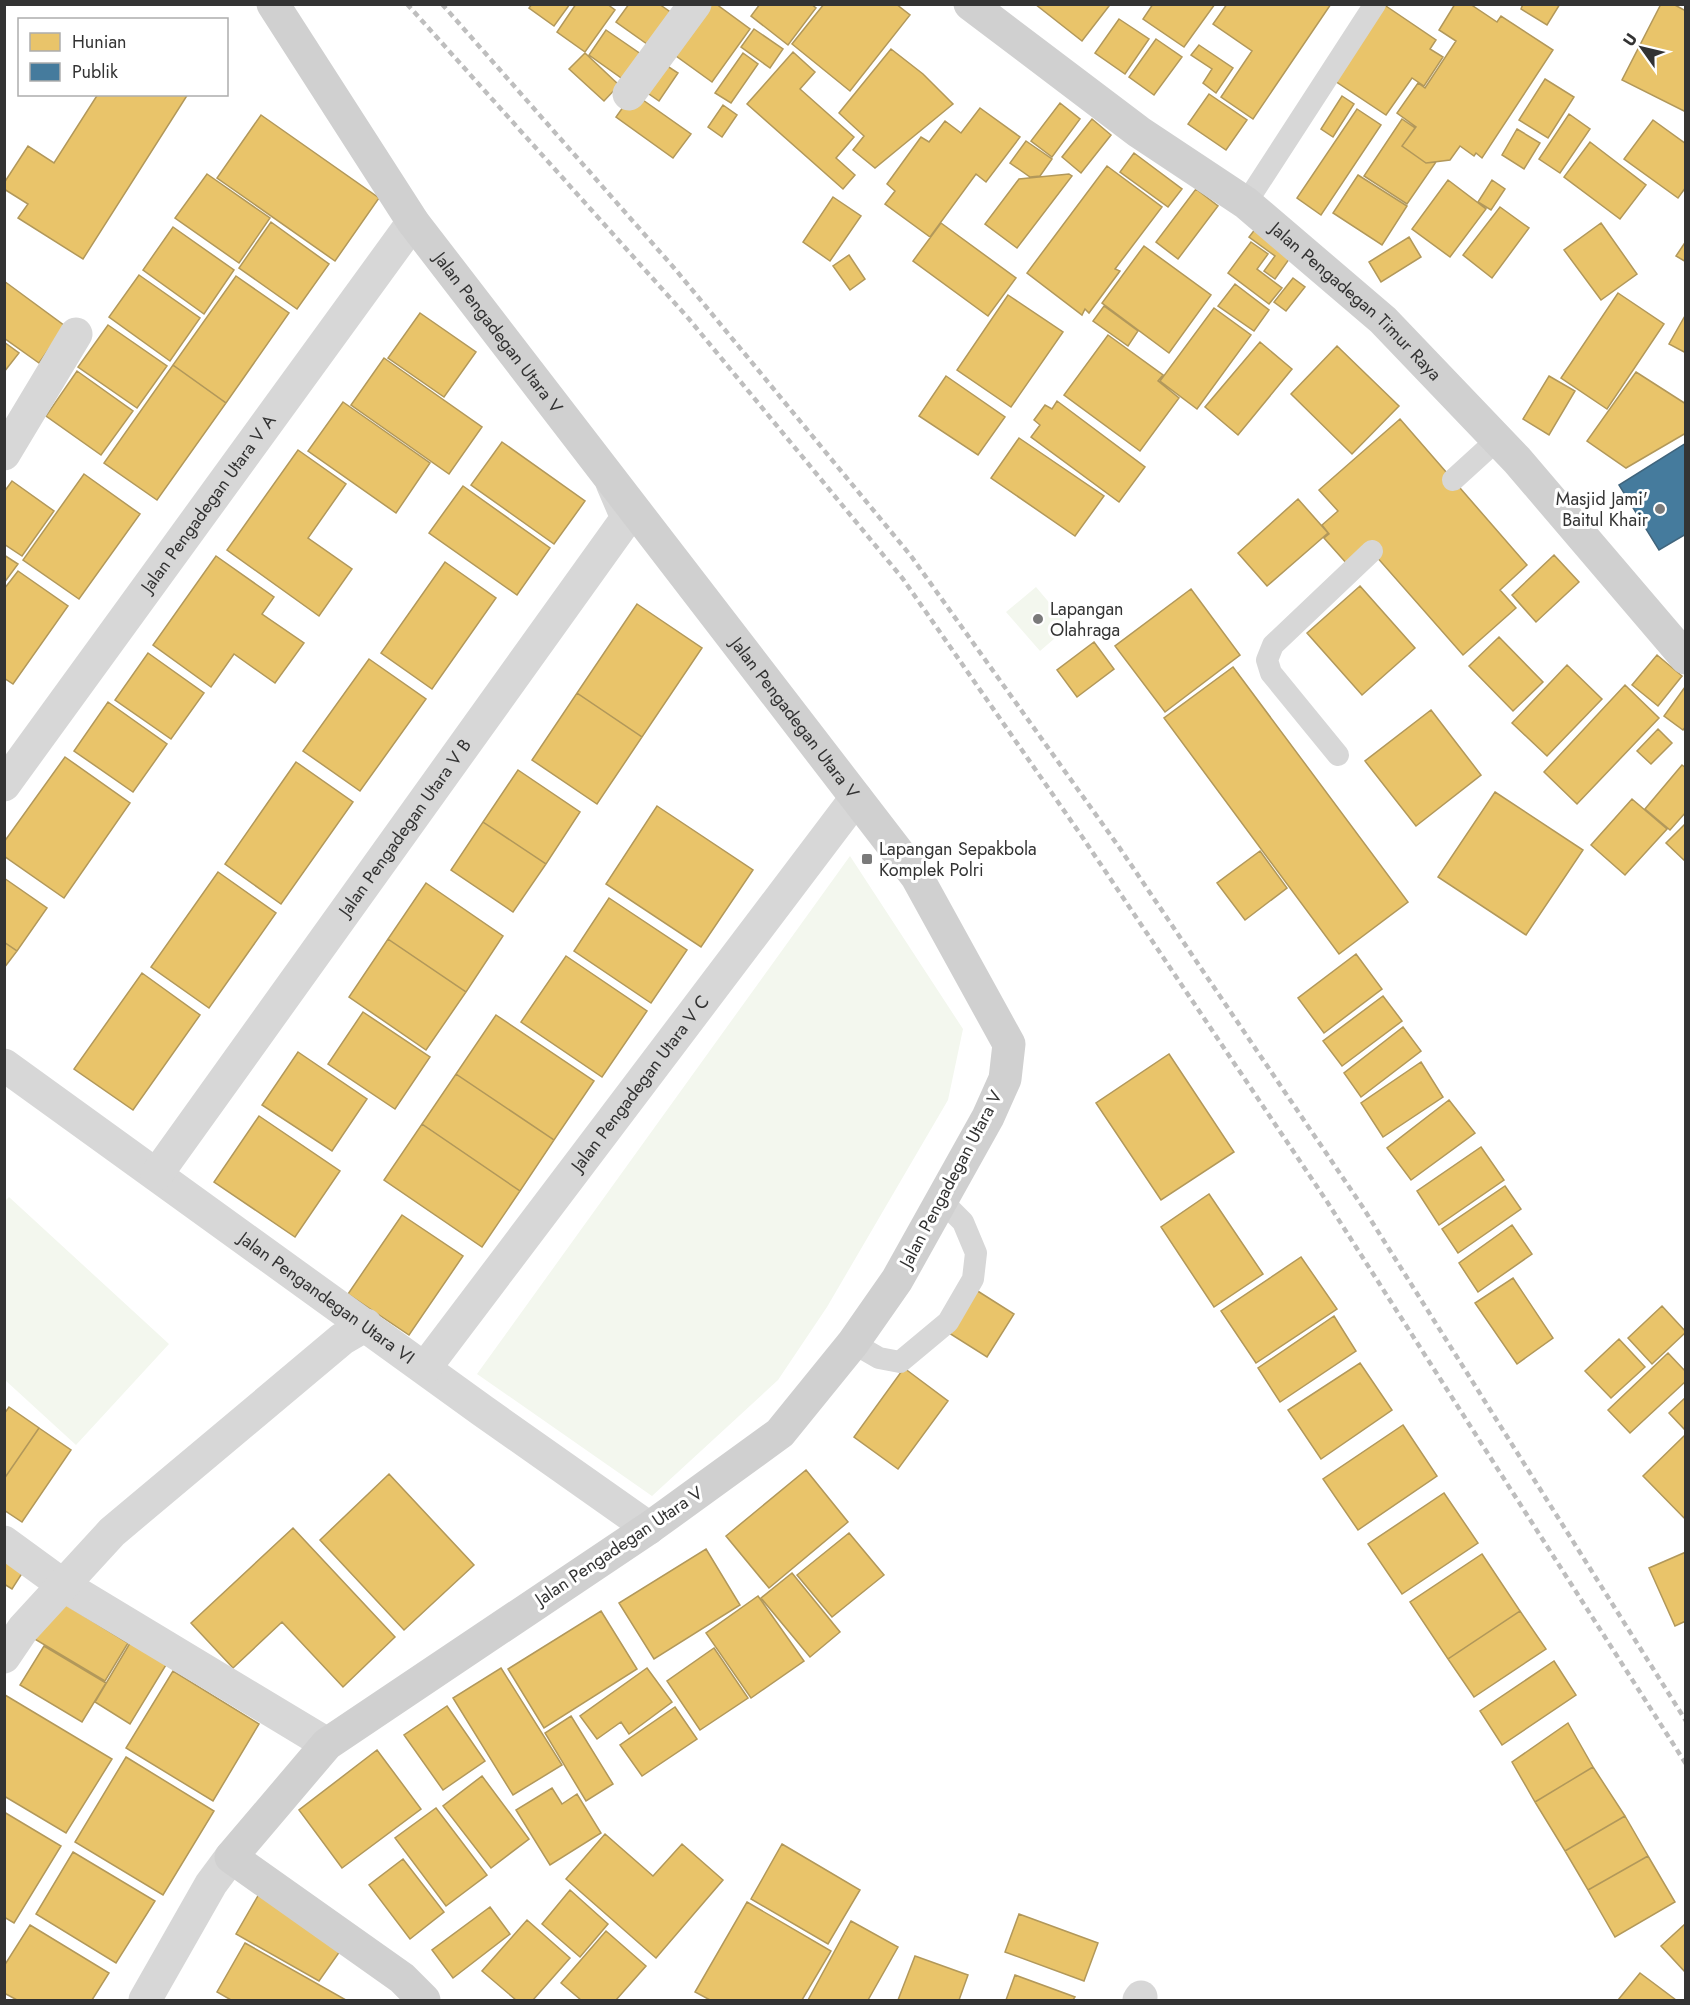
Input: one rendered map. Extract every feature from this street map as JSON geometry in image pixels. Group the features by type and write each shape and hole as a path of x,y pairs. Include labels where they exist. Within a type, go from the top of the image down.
{"street":[{"name":"Jalan Pengadegan Utara V","path":"145,2001 211,1884 327,1743 649,1528 780,1433 853,1343 897,1280 988,1117 1005,1079 1009,1044 917,876 413,222 273,4"},
{"path":"629,94 695,4"},
{"name":"Jalan Pengadegan Timur Raya","path":"970,4 1139,132 1246,204 1383,320 1498,439 1684,653"},
{"name":"Jalan Pengadegan Utara V A","path":"4,785 413,222"},
{"path":"4,454 76,334"},
{"name":"Jalan Pengadegan Utara V B","path":"157,1174 627,518 609,476"},
{"name":"Jalan Pengadegan Utara V C","path":"425,1368 856,798"},
{"name":"Jalan Pengandegan Utara VI","path":"4,1065 649,1528"},
{"path":"4,1658 23,1629 112,1532 342,1339 366,1325"},
{"path":"4,1542 63,1585 327,1743"},
{"path":"231,1857 402,1978 424,2001"}],"lane":[{"path":"1246,204 1375,4"},
{"path":"1453,480 1498,439"},
{"path":"1338,755 1271,673 1267,660 1274,645 1372,551"},
{"path":"853,1343 879,1358 900,1362 948,1322 973,1279 976,1253 963,1222 942,1201"}],"shaded area":[{"name":"Lapangan Olahraga","path":"1036,587 1069,626 1040,651 1006,612"},
{"path":"850,856 963,1029 948,1100 827,1307 778,1380 652,1496 477,1374"},
{"path":"9,1197 169,1344 76,1445 5,1380 4,1202"}],"building: Hunian":[{"path":"532,4 570,4 554,26 529,8"},
{"path":"576,4 607,4 615,10 585,52 557,32"},
{"path":"629,4 659,4 676,16 654,49 616,22"},
{"path":"697,4 716,4 750,29 712,82 665,48"},
{"path":"760,4 811,4 816,8 788,45 751,16"},
{"path":"824,4 896,4 910,15 850,91 792,44"},
{"path":"1035,4 1107,4 1109,6 1082,41"},
{"path":"1153,4 1215,4 1184,47 1143,19"},
{"path":"1227,4 1331,4 1253,119 1221,97 1252,51 1213,24"},
{"path":"1383,4 1436,40 1430,49 1443,57 1424,86 1412,78 1386,115 1332,79"},
{"path":"1455,4 1470,4 1497,22 1501,16 1553,50 1482,158 1476,153 1474,156 1460,146 1450,160 1426,163 1402,146 1416,127 1397,113 1418,83 1425,88 1456,41 1439,30"},
{"path":"1523,4 1560,4 1547,25 1521,9"},
{"path":"1661,4 1673,4 1686,11 1686,112 1622,80"},
{"path":"1119,19 1149,39 1125,74 1095,53"},
{"path":"754,29 783,49 770,68 741,47"},
{"path":"606,30 648,59 631,85 589,55"},
{"path":"1156,39 1182,57 1154,95 1129,77"},
{"path":"1199,45 1233,68 1216,93 1203,83 1212,69 1191,55"},
{"path":"891,49 923,74 953,104 875,168 853,150 864,136 839,113"},
{"path":"793,52 815,72 800,89 854,137 836,158 855,175 843,189 747,104"},
{"path":"585,53 619,85 604,101 569,69"},
{"path":"743,53 758,64 731,103 715,93"},
{"path":"658,60 678,73 659,101 639,87"},
{"path":"1545,79 1574,97 1548,138 1519,120"},
{"path":"633,93 691,134 673,158 616,117"},
{"path":"1209,94 1247,120 1226,150 1188,124"},
{"path":"97,96 187,96 83,259 18,218 28,204 4,189 4,183 28,146 54,163"},
{"path":"1342,96 1354,104 1333,137 1321,129"},
{"path":"1060,103 1080,119 1052,157 1031,141"},
{"path":"723,105 737,115 722,137 708,127"},
{"path":"980,108 1020,137 986,182 976,174 930,237 885,204 895,191 887,184 921,137 929,142 945,121 961,133"},
{"path":"1357,109 1381,125 1321,215 1297,198"},
{"path":"1569,114 1590,129 1560,173 1539,159"},
{"path":"261,115 379,198 335,261 217,178"},
{"path":"1092,119 1111,135 1081,173 1062,157"},
{"path":"1402,119 1415,128 1402,146 1426,163 1436,162 1407,204 1364,176"},
{"path":"1653,120 1686,144 1686,187 1678,198 1624,159"},
{"path":"1517,129 1540,143 1524,169 1502,155"},
{"path":"1026,141 1052,159 1040,176 1030,177 1010,163"},
{"path":"1590,142 1646,185 1620,219 1564,177"},
{"path":"1134,153 1182,189 1168,207 1120,172"},
{"path":"1107,166 1162,207 1115,269 1120,271 1089,313 1085,309 1082,315 1027,273"},
{"path":"207,174 270,218 239,263 175,218"},
{"path":"1069,174 1072,176 1017,248 985,224 1019,179"},
{"path":"1358,175 1407,206 1382,245 1333,213"},
{"path":"1448,180 1486,209 1450,257 1412,229"},
{"path":"1492,180 1505,189 1491,210 1478,202"},
{"path":"1196,189 1218,206 1178,259 1156,242"},
{"path":"833,197 861,216 830,261 803,242"},
{"path":"1500,207 1529,228 1492,278 1463,255"},
{"path":"271,222 329,264 297,309 239,268"},
{"path":"941,223 1016,278 988,316 913,261"},
{"path":"1601,223 1637,274 1601,300 1564,250"},
{"path":"173,227 234,270 204,314 143,270"},
{"path":"1256,228 1292,255 1275,279 1264,271 1275,256 1249,237"},
{"path":"1409,237 1421,257 1381,282 1369,262"},
{"path":"1686,241 1686,262 1676,256"},
{"path":"1251,242 1268,254 1257,269 1282,288 1269,304 1228,273"},
{"path":"1144,246 1211,295 1169,353 1102,303"},
{"path":"849,255 865,279 850,290 833,266"},
{"path":"139,275 200,318 170,361 109,317"},
{"path":"236,276 289,313 226,403 173,365"},
{"path":"1293,278 1305,287 1286,311 1274,302"},
{"path":"4,281 65,326 39,363 4,338"},
{"path":"1235,284 1269,310 1254,331 1218,306"},
{"path":"1618,293 1664,324 1607,409 1561,378"},
{"path":"1008,295 1063,332 1011,407 957,370"},
{"path":"1104,306 1138,331 1128,346 1093,321"},
{"path":"1214,308 1251,335 1197,409 1160,381"},
{"path":"420,313 476,352 444,397 388,358"},
{"path":"1686,314 1686,353 1669,344"},
{"path":"108,325 167,366 137,408 78,367"},
{"path":"1108,335 1163,375 1158,381 1179,398 1140,451 1064,395"},
{"path":"4,342 19,353 4,372"},
{"path":"1260,342 1292,369 1238,435 1205,407"},
{"path":"1337,346 1399,406 1352,454 1291,394"},
{"path":"384,358 482,427 449,474 351,405"},
{"path":"173,365 226,403 157,500 104,463"},
{"path":"77,371 133,411 101,455 46,416"},
{"path":"1636,372 1686,404 1686,433 1626,468 1587,441"},
{"path":"946,376 1005,417 978,455 919,416"},
{"path":"1549,376 1575,391 1549,435 1523,419"},
{"path":"1057,401 1145,467 1119,502 1031,437 1040,425 1034,420 1045,405 1052,409"},
{"path":"343,402 430,463 396,513 308,451"},
{"path":"1400,419 1527,565 1500,590 1516,608 1463,655 1368,547 1348,565 1324,538 1329,534 1322,525 1338,511 1319,490"},
{"path":"1019,438 1104,496 1075,536 991,478"},
{"path":"502,442 585,501 554,544 471,485"},
{"path":"298,450 346,484 308,538 352,569 319,616 227,550"},
{"path":"84,474 140,514 79,599 23,560"},
{"path":"12,481 54,511 22,556 4,544 4,492"},
{"path":"463,486 550,548 517,595 429,533"},
{"path":"1298,499 1328,533 1267,586 1238,553"},
{"path":"4,555 18,564 4,583"},
{"path":"1554,555 1579,582 1536,622 1512,595"},
{"path":"216,556 274,597 262,614 304,643 275,683 234,654 211,687 153,645"},
{"path":"445,562 496,598 432,689 381,653"},
{"path":"18,571 68,606 13,684 4,678 4,589"},
{"path":"1360,586 1415,648 1362,695 1307,633"},
{"path":"1191,589 1240,655 1165,712 1115,646"},
{"path":"637,604 702,648 642,737 577,693"},
{"path":"1499,637 1543,682 1513,711 1469,666"},
{"path":"1094,642 1114,669 1077,697 1057,670"},
{"path":"148,653 204,693 171,739 115,700"},
{"path":"1657,655 1682,676 1658,706 1632,685"},
{"path":"369,659 426,699 360,791 303,751"},
{"path":"1567,665 1602,699 1547,756 1512,723"},
{"path":"1233,667 1408,902 1339,954 1164,718"},
{"path":"1625,685 1659,718 1577,804 1544,772"},
{"path":"1685,687 1686,726 1683,730 1664,716"},
{"path":"577,693 642,737 597,804 532,760"},
{"path":"108,702 167,744 133,792 74,751"},
{"path":"1431,710 1481,775 1416,826 1365,761"},
{"path":"1658,729 1672,743 1651,764 1637,751"},
{"path":"65,757 130,803 64,898 4,856 4,842"},
{"path":"296,762 353,802 281,904 225,864"},
{"path":"1682,765 1686,768 1686,812 1670,830 1645,809"},
{"path":"518,770 580,812 546,864 483,822"},
{"path":"1495,792 1583,850 1526,935 1438,877"},
{"path":"1632,799 1667,829 1625,875 1591,845"},
{"path":"657,806 753,870 701,947 606,884"},
{"path":"483,822 546,864 513,912 451,870"},
{"path":"1686,823 1686,862 1666,843"},
{"path":"1260,851 1287,888 1245,920 1217,883"},
{"path":"218,872 276,913 209,1008 151,967"},
{"path":"4,878 47,908 17,951 4,942"},
{"path":"426,883 503,936 466,992 388,939"},
{"path":"609,898 687,950 651,1003 574,951"},
{"path":"388,939 466,992 426,1050 349,997"},
{"path":"4,942 17,951 4,968"},
{"path":"1356,954 1382,989 1324,1033 1298,998"},
{"path":"566,956 647,1011 602,1077 521,1022"},
{"path":"142,973 200,1015 133,1110 74,1069"},
{"path":"1383,996 1402,1021 1342,1066 1323,1041"},
{"path":"363,1012 430,1057 395,1109 328,1064"},
{"path":"496,1015 594,1081 554,1140 456,1074"},
{"path":"1403,1027 1421,1051 1361,1097 1344,1073"},
{"path":"298,1052 367,1099 332,1151 262,1105"},
{"path":"1169,1054 1234,1152 1161,1200 1096,1103"},
{"path":"1421,1062 1443,1097 1383,1137 1361,1103"},
{"path":"456,1074 554,1140 520,1191 422,1124"},
{"path":"1449,1100 1475,1133 1411,1180 1387,1148"},
{"path":"259,1116 340,1171 295,1237 214,1182"},
{"path":"422,1124 520,1191 482,1247 384,1180"},
{"path":"1481,1147 1504,1180 1439,1225 1417,1191"},
{"path":"1505,1186 1521,1209 1458,1253 1442,1229"},
{"path":"1209,1194 1263,1274 1214,1307 1161,1227"},
{"path":"402,1215 463,1256 409,1335 348,1294"},
{"path":"1512,1225 1532,1254 1478,1292 1459,1263"},
{"path":"1301,1257 1337,1309 1256,1363 1221,1311"},
{"path":"1513,1278 1553,1338 1517,1364 1475,1303"},
{"path":"976,1290 1014,1314 987,1357 949,1333"},
{"path":"1662,1306 1686,1332 1652,1364 1628,1338"},
{"path":"1334,1316 1356,1351 1280,1402 1258,1368"},
{"path":"1619,1339 1645,1367 1611,1398 1585,1371"},
{"path":"1668,1353 1686,1372 1686,1381 1630,1433 1608,1410"},
{"path":"1360,1363 1392,1410 1321,1459 1288,1410"},
{"path":"904,1368 948,1401 898,1469 854,1437"},
{"path":"1686,1397 1686,1431 1669,1413"},
{"path":"9,1407 39,1428 4,1479 4,1414"},
{"path":"1403,1425 1437,1476 1358,1530 1323,1479"},
{"path":"39,1428 71,1450 22,1522 4,1510 4,1479"},
{"path":"1686,1436 1686,1520 1643,1476"},
{"path":"806,1470 848,1522 769,1588 726,1536"},
{"path":"389,1474 474,1565 404,1630 320,1540"},
{"path":"1444,1493 1478,1543 1402,1594 1368,1544"},
{"path":"293,1528 395,1637 343,1687 282,1622 233,1668 191,1623"},
{"path":"849,1533 884,1575 832,1617 797,1575"},
{"path":"4,1548 28,1564 12,1589 4,1584"},
{"path":"706,1549 740,1605 654,1659 619,1603"},
{"path":"1686,1552 1686,1621 1675,1626 1649,1568"},
{"path":"1482,1554 1520,1611 1448,1659 1410,1602"},
{"path":"792,1573 840,1632 810,1657 761,1598"},
{"path":"758,1596 804,1661 751,1698 706,1633"},
{"path":"57,1599 128,1643 105,1681 33,1638"},
{"path":"601,1611 637,1669 544,1728 508,1669"},
{"path":"1520,1611 1546,1649 1474,1697 1448,1659"},
{"path":"133,1638 169,1660 130,1724 95,1702"},
{"path":"44,1646 106,1683 82,1722 20,1685"},
{"path":"714,1648 748,1698 700,1730 667,1681"},
{"path":"1554,1661 1576,1695 1502,1745 1480,1711"},
{"path":"501,1668 562,1765 513,1795 453,1698"},
{"path":"647,1668 672,1702 629,1734 621,1722 597,1739 580,1716"},
{"path":"173,1671 259,1724 213,1801 126,1748"},
{"path":"5,1695 112,1759 66,1833 4,1796"},
{"path":"447,1706 485,1761 443,1790 404,1735"},
{"path":"675,1707 697,1739 642,1776 620,1745"},
{"path":"571,1716 613,1784 586,1801 545,1733"},
{"path":"1568,1723 1593,1767 1535,1802 1512,1762"},
{"path":"377,1750 421,1809 342,1868 299,1810"},
{"path":"126,1757 214,1811 163,1895 75,1842"},
{"path":"1593,1767 1625,1816 1565,1851 1535,1802"},
{"path":"482,1776 529,1839 491,1868 443,1806"},
{"path":"552,1788 562,1804 577,1794 601,1833 550,1865 516,1810"},
{"path":"436,1808 487,1875 446,1906 395,1838"},
{"path":"4,1812 61,1846 14,1923 4,1917"},
{"path":"1625,1816 1648,1856 1588,1890 1565,1851"},
{"path":"605,1834 653,1876 682,1844 723,1880 656,1958 566,1879"},
{"path":"782,1844 860,1890 828,1944 751,1899"},
{"path":"73,1852 155,1901 116,1963 36,1914"},
{"path":"1648,1856 1675,1902 1615,1937 1588,1890"},
{"path":"403,1859 444,1912 410,1939 369,1885"},
{"path":"263,1887 345,1944 319,1981 236,1934"},
{"path":"570,1890 608,1924 580,1957 542,1924"},
{"path":"747,1902 831,1951 802,2000 710,2000 695,1992"},
{"path":"490,1907 510,1934 453,1978 432,1950"},
{"path":"1019,1914 1098,1943 1084,1981 1005,1952"},
{"path":"527,1920 570,1958 533,2000 516,2000 482,1971"},
{"path":"851,1921 898,1947 868,2000 808,2000"},
{"path":"1686,1924 1686,1973 1661,1946"},
{"path":"30,1925 109,1973 92,2000 17,2000 4,1993 4,1966"},
{"path":"606,1931 646,1966 616,2000 581,2000 561,1983"},
{"path":"245,1943 346,2000 231,2000 217,1992"},
{"path":"915,1956 968,1975 959,2000 898,2000"},
{"path":"1640,1973 1676,2000 1618,2000"},
{"path":"1015,1975 1075,1997 1073,2000 1006,2000"}],"building: Publik":[{"name":"Masjid Jami' Baitul Khair","path":"1686,443 1686,534 1659,550 1619,485"}],"railway":[{"path":"407,4 689,319 903,579 1083,838 1326,1200 1686,1764"},
{"path":"442,4 675,269 911,556 1119,847 1362,1206 1686,1721"}],"place":[{"name":"Masjid Jami' Baitul Khair","path":"1660,509"},
{"name":"Lapangan Olahraga","path":"1038,619"},
{"name":"Lapangan Sepakbola Komplek Polri","path":"867,859"}]}
